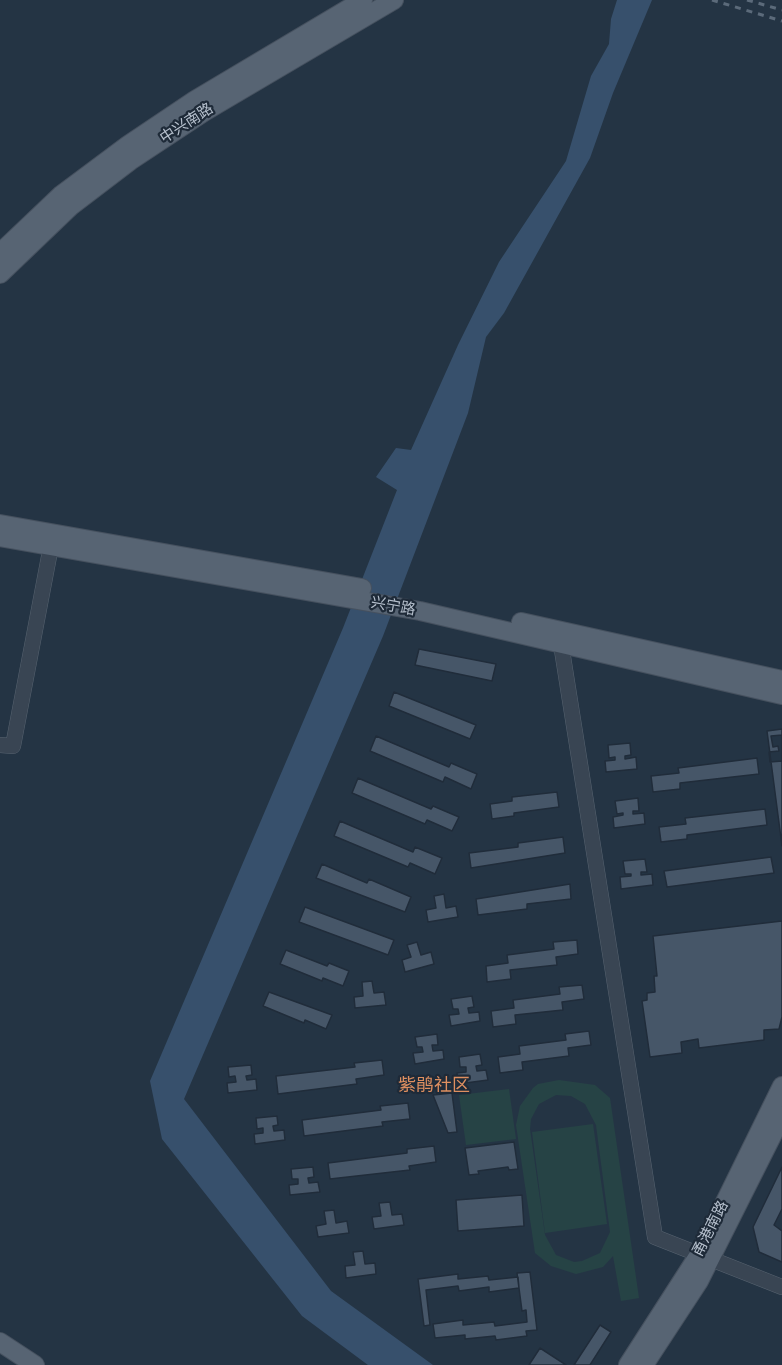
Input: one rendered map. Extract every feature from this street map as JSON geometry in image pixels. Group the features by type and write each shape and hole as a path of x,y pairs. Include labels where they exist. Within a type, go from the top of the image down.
{"main road":[{"name":"中兴南路","path":"0,253 66,200 128,145 186,106 363,0"},
{"name":"中兴南路","path":"0,274 66,200 204,112 394,0"},
{"name":"兴宁路","path":"0,524 421,606 782,680"},
{"name":"兴宁路","path":"0,537 305,584"},
{"name":"兴宁路","path":"421,606 561,644 782,695"},
{"name":"甬港南路","path":"628,1365 705,1256 782,1086"},
{"name":"甬港南路","path":"644,1365 782,1116"},
{"path":"0,1342 35,1365"}],"street":[{"path":"0,745 14,746 51,546"},
{"path":"561,644 655,1237 782,1287"}],"green space":[{"path":"559,1080 595,1085 610,1098 639,1298 621,1301 613,1256 603,1267 576,1274 551,1266 535,1253 516,1125 520,1106 538,1084","holes":["556,1095 571,1096 585,1104 596,1125 610,1232 600,1253 574,1262 556,1255 545,1235 530,1129 531,1119 539,1104"]},
{"path":"509,1089 516,1139 466,1145 459,1095"},
{"path":"593,1124 607,1224 545,1233 532,1132"}],"water":[{"path":"617,0 652,0 613,93 590,158 504,313 486,337 468,413 383,636 184,1099 331,1291 433,1365 368,1365 302,1316 162,1139 150,1081 343,628 397,490 376,477 396,448 411,450 458,345 499,262 566,161 591,76 609,44 611,19"}],"building":[{"path":"419,649 496,664 492,681 415,665"},
{"path":"394,692 476,725 470,739 389,706"},
{"path":"782,729 782,846 767,731"},
{"path":"782,735 782,761 770,762 769,752 779,751 778,746 773,747 771,736"},
{"path":"376,736 449,767 451,763 477,774 471,789 445,777 443,782 370,751"},
{"path":"630,743 631,755 625,756 625,759 636,757 637,769 606,772 605,761 615,760 615,757 609,758 608,745"},
{"path":"757,758 759,774 680,783 680,789 653,792 651,776 679,773 678,768"},
{"path":"358,778 431,809 433,806 459,817 452,831 427,820 425,824 352,793"},
{"path":"557,792 559,807 514,813 514,816 492,819 490,804 512,801 512,797"},
{"path":"638,798 639,811 633,811 633,814 644,813 645,824 614,828 613,817 623,815 623,813 617,814 615,801"},
{"path":"765,809 767,825 687,835 687,839 661,842 659,827 686,824 685,818"},
{"path":"340,821 413,852 415,847 442,858 435,874 410,863 408,867 334,836"},
{"path":"563,837 565,853 471,868 469,853 518,847 518,843"},
{"path":"771,857 774,873 667,887 664,871"},
{"path":"645,859 647,872 641,872 641,875 652,874 653,885 621,889 620,877 631,876 631,874 625,874 623,861"},
{"path":"322,864 367,883 369,879 411,897 405,912 316,878"},
{"path":"570,884 571,899 527,904 527,909 478,915 476,899"},
{"path":"444,894 446,908 456,906 458,917 428,922 426,910 436,908 434,896"},
{"path":"305,907 394,940 388,955 299,922"},
{"path":"782,921 782,1017 779,1029 764,1030 764,1040 699,1048 698,1039 681,1042 682,1053 650,1057 642,1001 647,1000 647,993 655,992 654,976 657,976 653,936"},
{"path":"577,940 578,954 556,957 557,965 510,970 511,979 487,982 486,966 508,963 507,955 554,949 553,942"},
{"path":"417,942 421,955 431,952 434,964 405,972 402,960 411,957 407,945"},
{"path":"286,950 327,966 329,963 349,971 343,986 323,978 322,981 280,964"},
{"path":"372,981 374,993 384,992 386,1005 355,1008 354,997 363,996 362,982"},
{"path":"582,985 584,999 562,1002 563,1010 515,1015 516,1024 493,1027 491,1011 514,1008 513,1000 560,994 559,987"},
{"path":"269,992 332,1015 326,1029 305,1020 304,1023 263,1006"},
{"path":"472,996 474,1007 468,1008 469,1013 479,1012 480,1021 451,1026 449,1015 459,1014 458,1009 453,1009 451,999"},
{"path":"589,1031 591,1045 568,1048 569,1056 522,1062 523,1070 500,1073 498,1057 520,1054 519,1046 566,1040 565,1034"},
{"path":"437,1034 438,1045 432,1045 433,1051 443,1050 444,1059 415,1064 413,1053 423,1052 422,1047 417,1047 415,1037"},
{"path":"480,1054 482,1065 476,1066 477,1071 486,1070 488,1080 458,1084 457,1073 466,1072 466,1067 460,1067 459,1057"},
{"path":"382,1060 384,1075 356,1079 357,1084 278,1094 276,1076 355,1067 354,1063"},
{"path":"251,1065 252,1075 246,1076 247,1080 256,1079 257,1090 228,1093 227,1083 236,1082 235,1076 229,1077 228,1067"},
{"path":"452,1093 457,1132 448,1133 433,1095"},
{"path":"408,1103 410,1119 382,1122 383,1126 304,1136 302,1120 381,1110 380,1106"},
{"path":"277,1116 278,1125 273,1126 274,1131 284,1130 285,1140 255,1144 254,1134 263,1133 263,1128 257,1129 256,1118"},
{"path":"514,1142 518,1169 509,1170 508,1167 478,1171 479,1174 469,1175 465,1148"},
{"path":"434,1146 436,1162 409,1166 410,1170 330,1179 328,1163 407,1153 407,1149"},
{"path":"313,1167 314,1177 308,1178 309,1183 318,1182 320,1192 290,1195 289,1185 298,1184 298,1179 292,1179 291,1169"},
{"path":"782,1167 782,1209 774,1225 782,1231 782,1262 759,1252 753,1227"},
{"path":"522,1195 524,1226 458,1231 456,1200"},
{"path":"390,1202 392,1215 402,1214 404,1225 374,1229 372,1217 381,1216 379,1203"},
{"path":"334,1210 336,1223 347,1221 349,1233 318,1237 316,1226 326,1224 324,1211"},
{"path":"363,1251 365,1264 375,1263 376,1274 346,1278 345,1266 355,1265 353,1252"},
{"path":"530,1272 537,1330 526,1331 527,1336 496,1340 495,1336 465,1339 465,1335 435,1338 433,1324 463,1320 463,1325 494,1322 495,1326 527,1322 526,1310 522,1311 517,1273"},
{"path":"458,1274 458,1279 488,1276 489,1280 518,1277 519,1288 489,1292 489,1287 459,1291 458,1286 426,1290 430,1325 424,1326 418,1279"},
{"path":"600,1325 611,1332 590,1365 574,1365"},
{"path":"540,1348 566,1365 529,1365"}],"railway":[{"path":"712,0 782,21"},
{"path":"747,0 782,10"}],"district":[{"name":"紫鹃社区","path":"434,1086"}]}
